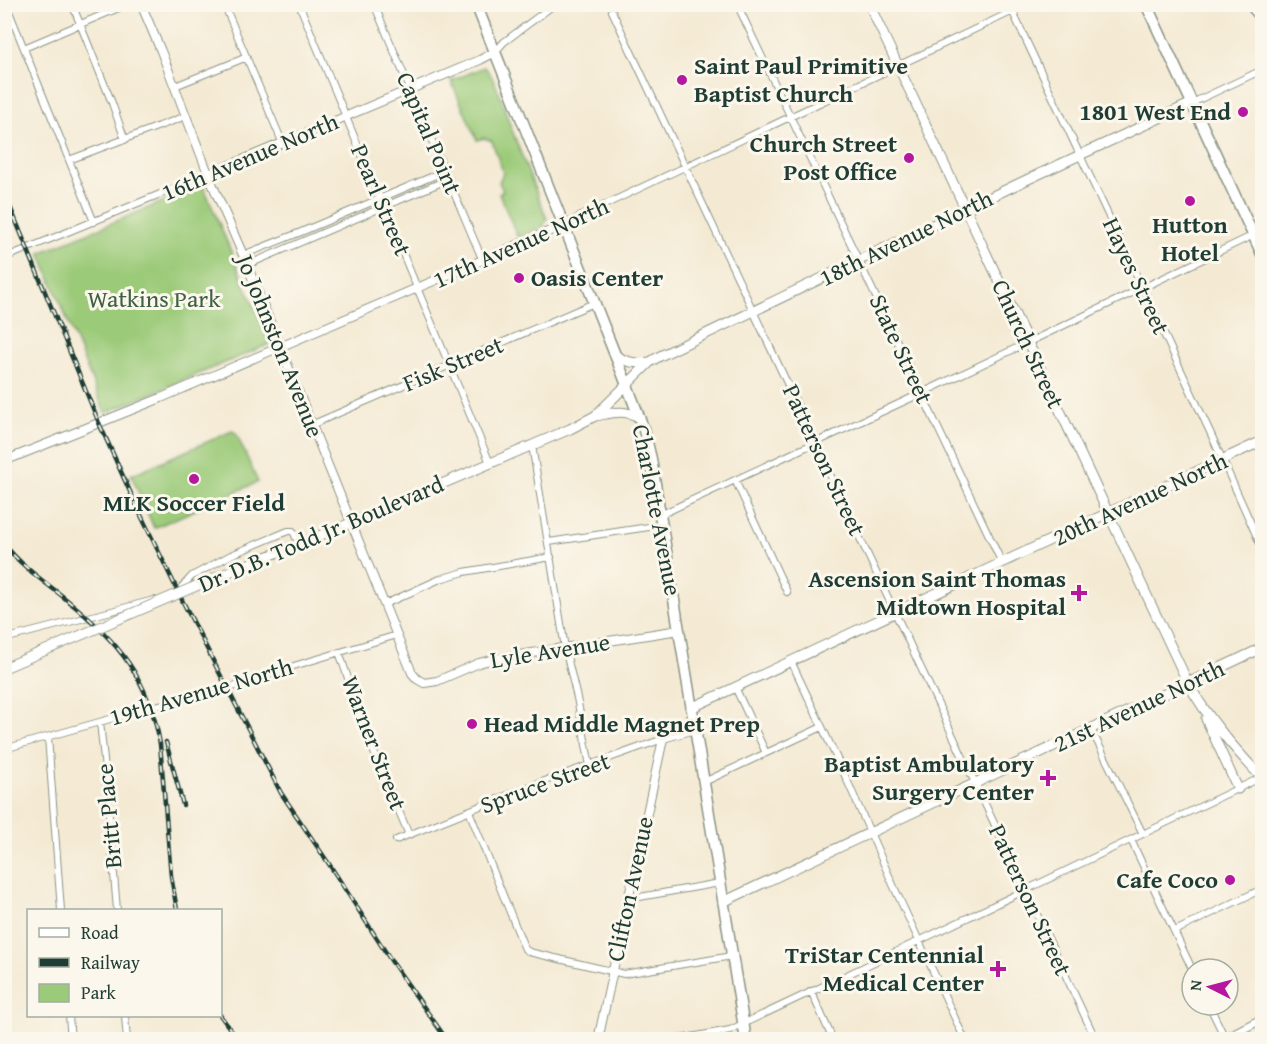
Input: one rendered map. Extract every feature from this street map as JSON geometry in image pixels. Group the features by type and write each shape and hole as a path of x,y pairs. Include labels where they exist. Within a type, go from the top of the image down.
{"main road":[{"name":"Charlotte Avenue","path":"477,4 627,385 649,452 747,1040"},
{"name":"Church Street","path":"869,4 1195,695"},
{"path":"1146,4 1192,103 1258,233 1263,254"},
{"path":"1250,4 1263,18"},
{"name":"18th Avenue North","path":"627,385 650,362 1192,103"},
{"path":"615,354 622,360 638,364 650,362"},
{"name":"Dr. D.B. Todd Jr. Boulevard","path":"4,668 570,429 595,416 627,385"},
{"path":"595,416 621,411 639,417"},
{"name":"20th Avenue North","path":"691,708 1263,441"},
{"name":"21st Avenue North","path":"723,902 1263,648"},
{"path":"1195,695 1227,741 1262,778"},
{"path":"1195,695 1238,789"}],"street":[{"path":"6,4 94,222"},
{"path":"72,4 112,103 124,140"},
{"path":"24,48 128,4"},
{"name":"Jo Johnston Avenue","path":"141,4 412,673 424,682"},
{"path":"224,4 283,144"},
{"name":"Pearl Street","path":"300,4 490,463"},
{"name":"Capital Point","path":"374,4 483,261"},
{"path":"495,52 504,42 555,4"},
{"name":"State Street","path":"737,4 1002,563"},
{"name":"Hayes Street","path":"1009,4 1263,548"},
{"name":"17th Avenue North","path":"4,461 161,398 564,225 1029,4"},
{"name":"Patterson Street","path":"612,11 1096,1040"},
{"name":"16th Avenue North","path":"4,258 283,144 495,52"},
{"path":"175,86 247,57"},
{"path":"1192,103 1263,70"},
{"path":"69,160 186,116"},
{"path":"243,255 445,171"},
{"path":"247,265 448,180"},
{"path":"549,543 661,520 735,480 1258,233"},
{"name":"Fisk Street","path":"311,425 594,303"},
{"path":"532,445 565,648 590,766"},
{"path":"735,480 787,592"},
{"path":"4,639 169,596 202,570 288,531 293,531 299,543"},
{"path":"384,604 440,579 464,572 551,557"},
{"name":"Lyle Avenue","path":"424,682 437,681 479,663 679,630"},
{"name":"19th Avenue North","path":"4,749 244,684 277,671 397,635"},
{"name":"Warner Street","path":"339,652 371,745 409,835"},
{"path":"791,661 966,1040"},
{"path":"735,687 766,753"},
{"name":"Britt Place","path":"100,722 117,909"},
{"path":"704,782 822,727"},
{"path":"1091,729 1143,834"},
{"name":"Spruce Street","path":"396,840 525,788 695,730"},
{"path":"48,737 61,909"},
{"name":"Clifton Avenue","path":"598,1040 663,740"},
{"path":"674,1040 730,1030 1262,778"},
{"path":"469,811 525,949 533,953 627,973 732,956"},
{"path":"1131,840 1187,957"},
{"path":"628,899 720,883"},
{"path":"1175,931 1263,889"},
{"path":"811,991 833,1040"},
{"path":"69,1017 71,1040"},
{"path":"125,1017 127,1040"},
{"path":"1214,1017 1223,1039 1263,1019"},
{"path":"157,1040 184,1038"}],"green space":[{"path":"484,67 496,86 547,219 543,227 518,238 499,193 503,191 499,182 503,173 492,141 484,138 477,140 451,81"},
{"name":"Watkins Park","path":"203,185 270,344 105,413 40,253"},
{"name":"MLK Soccer Field","path":"232,431 236,433 258,482 154,528 131,475"}],"railway":[{"path":"4,192 99,423 136,505 281,793 392,962 447,1040"},
{"path":"4,544 26,567 85,615 116,646 139,681 148,700 160,744 171,876 177,909"},
{"path":"166,742 183,805"},
{"path":"221,1017 238,1040"}],"place":[{"name":"Saint Paul Primitive Baptist Church","path":"682,80"},
{"name":"1801 West End","path":"1243,112"},
{"name":"Church Street Post Office","path":"909,158"},
{"name":"Hutton Hotel","path":"1190,201"},
{"name":"Oasis Center","path":"519,278"},
{"name":"MLK Soccer Field","path":"194,479"},
{"name":"Ascension Saint Thomas Midtown Hospital","path":"1079,593"},
{"name":"Head Middle Magnet Prep","path":"472,724"},
{"name":"Baptist Ambulatory Surgery Center","path":"1048,778"},
{"name":"Cafe Coco","path":"1230,880"},
{"name":"TriStar Centennial Medical Center","path":"998,969"}]}
